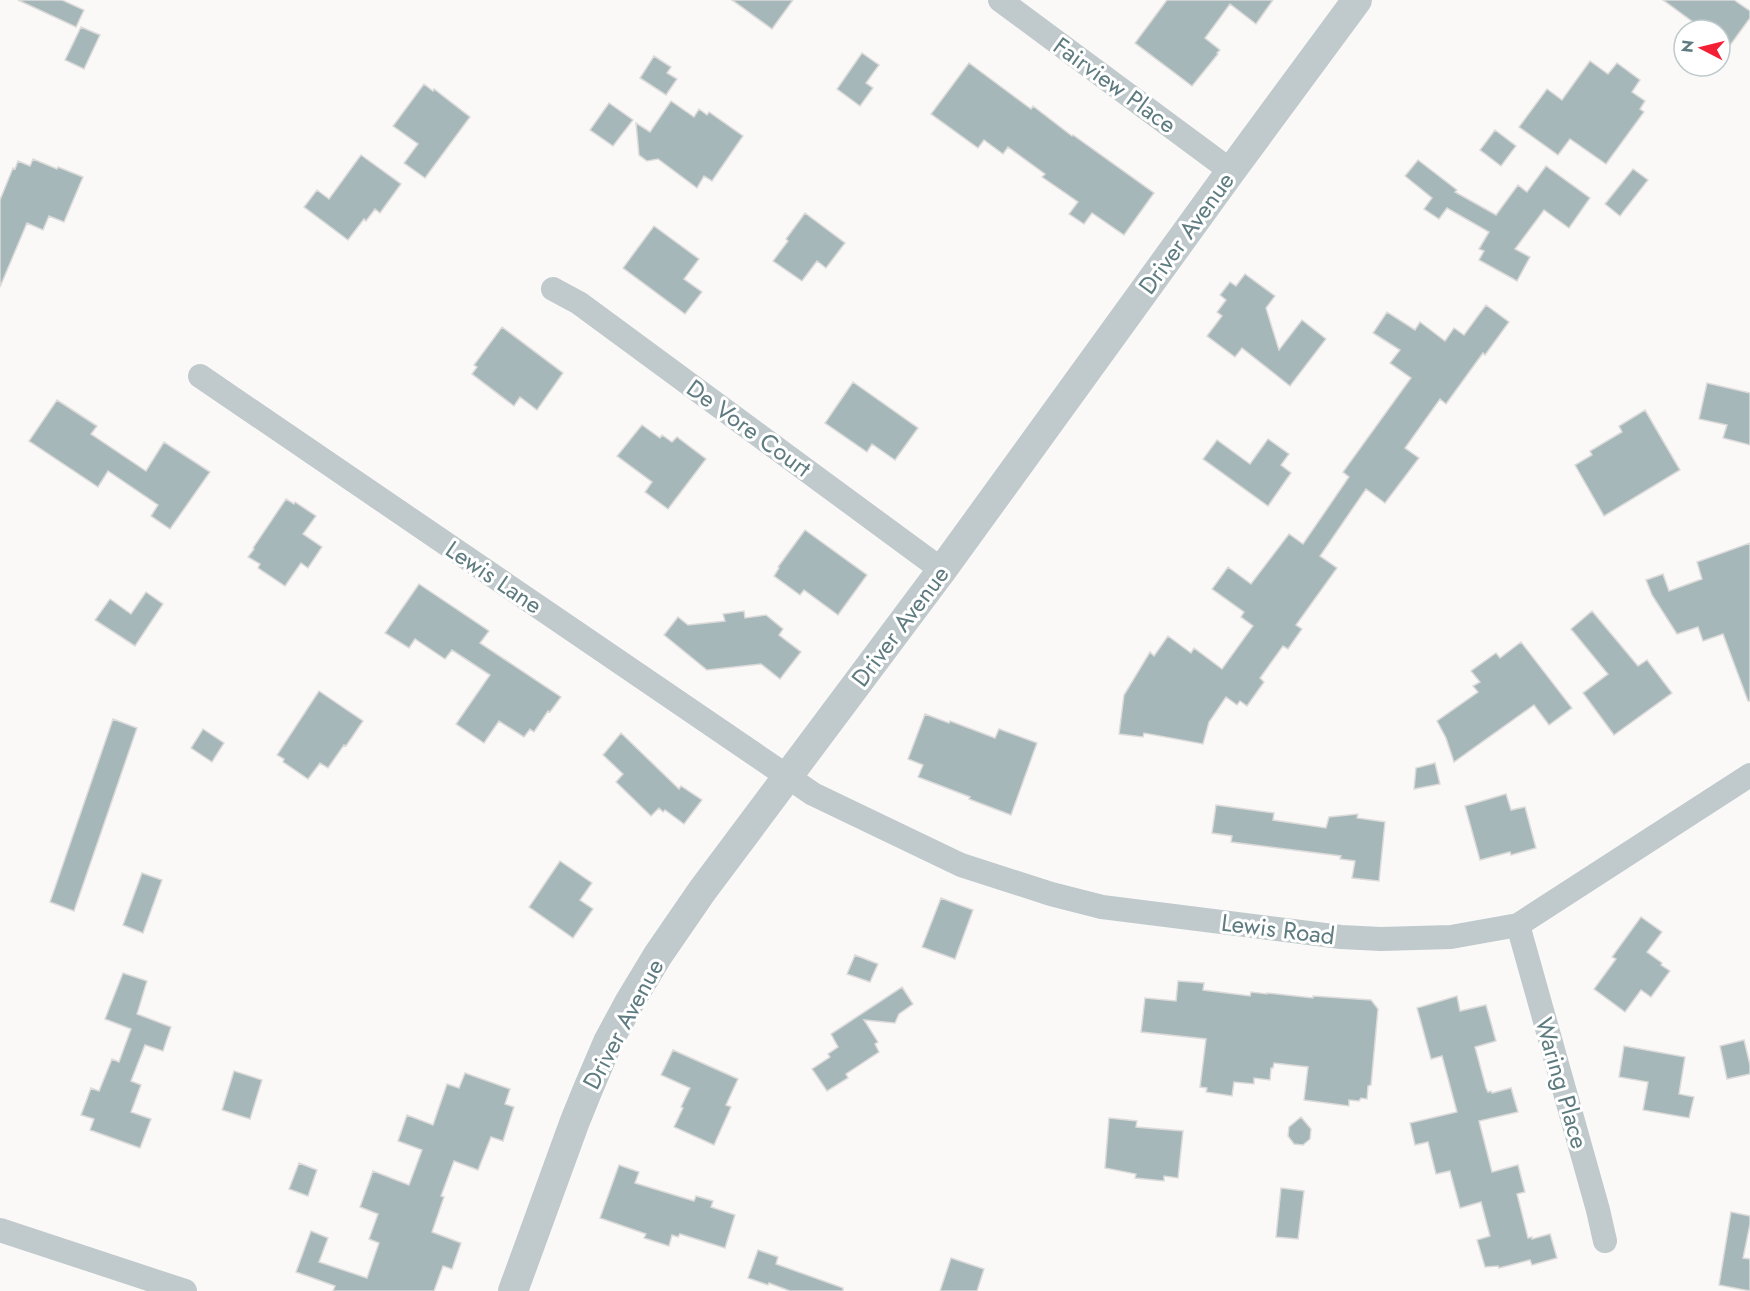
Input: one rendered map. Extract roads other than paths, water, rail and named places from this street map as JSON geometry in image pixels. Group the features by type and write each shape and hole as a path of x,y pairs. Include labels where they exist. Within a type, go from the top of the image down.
{"street":[{"name":"Fairview Place","path":"999,0 1231,171"},
{"name":"Driver Avenue","path":"513,1291 575,1121 608,1042 658,955 702,891 942,570 1357,0"},
{"name":"De Vore Court","path":"553,289 579,303 942,570"},
{"name":"Lewis Lane","path":"200,376 788,777"},
{"name":"Lewis Road","path":"788,777 813,794 961,865 1102,908 1341,937 1381,939 1451,937 1518,926 1750,775"},
{"name":"Waring Place","path":"1518,926 1605,1242"},
{"path":"0,1230 185,1291"}]}
